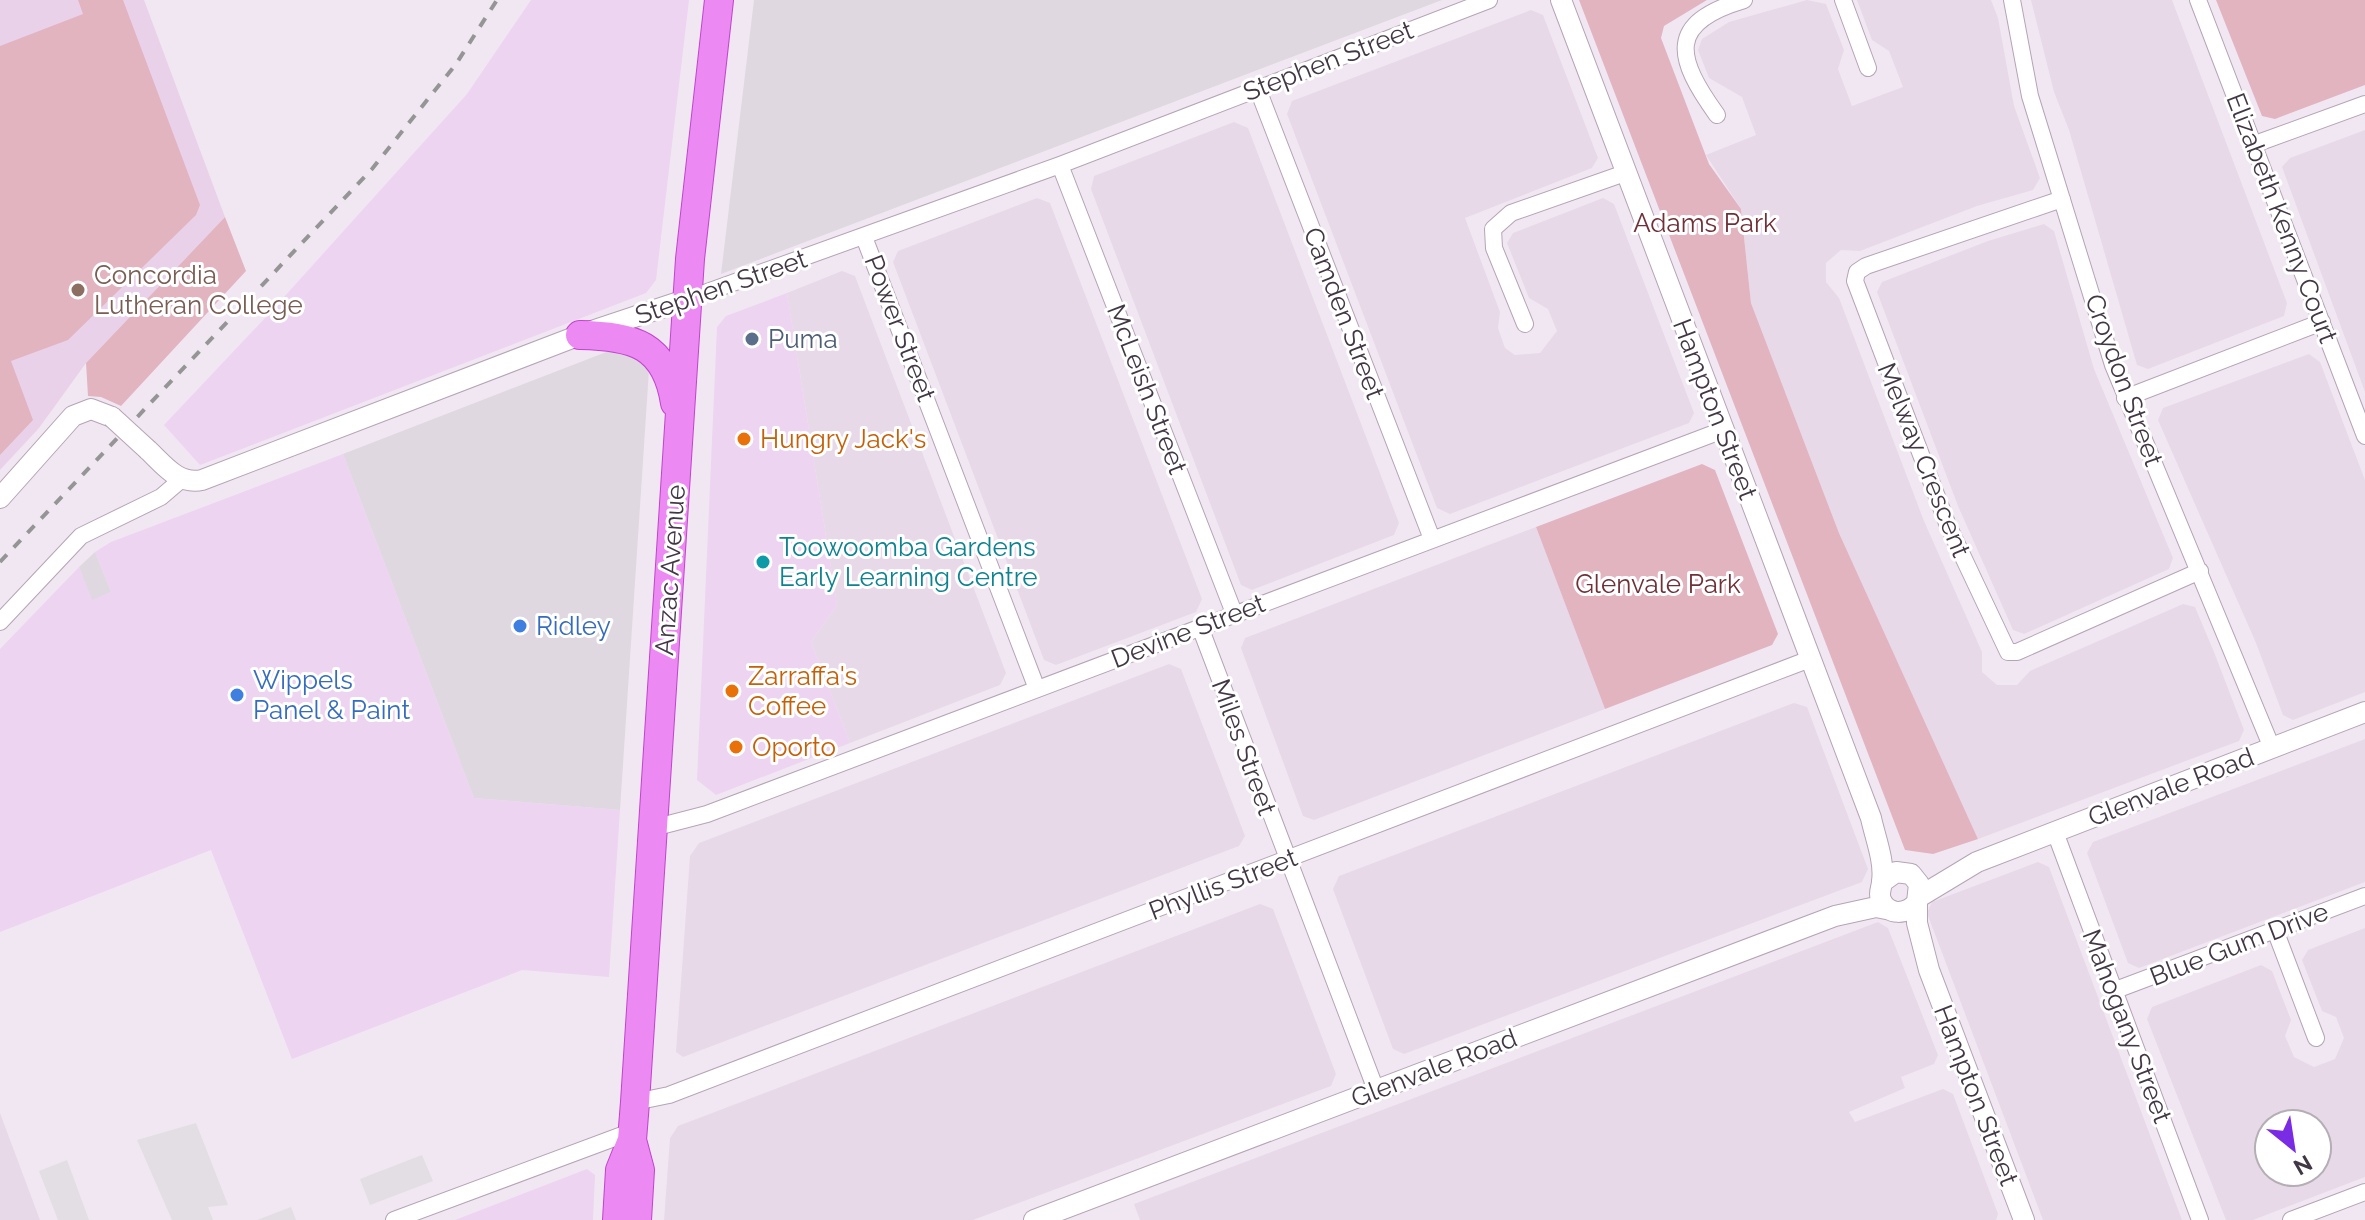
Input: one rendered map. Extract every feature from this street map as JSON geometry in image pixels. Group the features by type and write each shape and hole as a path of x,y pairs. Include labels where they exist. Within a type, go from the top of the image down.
{"highway":[{"name":"Anzac Avenue","path":"617,1220 620,1170 632,1135 635,1102 688,299 719,0"},
{"path":"580,335 618,336 650,349 660,362 673,392 679,431"},
{"name":"Anzac Avenue","path":"632,1135 640,1170 637,1220"}],"street":[{"name":"Stephen Street","path":"182,479 195,481 210,478 580,335 864,237 1060,165 1489,0"},
{"name":"Hampton Street","path":"1561,0 1871,818 1881,884"},
{"path":"1717,115 1700,92 1683,46 1687,30 1719,7 1744,0"},
{"path":"1843,0 1868,68"},
{"name":"Croydon Street","path":"2012,0 2030,96 2125,398 2272,748"},
{"name":"Elizabeth Kenny Court","path":"2198,0 2365,436"},
{"name":"Camden Street","path":"1257,87 1432,539"},
{"path":"2255,144 2365,104"},
{"name":"McLeish Street","path":"1060,165 1234,613"},
{"path":"1525,324 1494,248 1493,229 1511,213 1625,173"},
{"name":"Melway Crescent","path":"2062,199 1866,266 1857,272 1855,281 1947,523 2008,652 2017,652 2200,571"},
{"name":"Power Street","path":"864,237 1037,689"},
{"path":"2125,398 2322,322"},
{"path":"0,498 73,416 91,409 112,417 182,479 161,497 81,536 0,622"},
{"name":"Devine Street","path":"653,828 707,814 1723,430"},
{"name":"Miles Street","path":"1200,627 1286,860 1376,1090"},
{"name":"Phyllis Street","path":"635,1102 669,1095 1810,659"},
{"name":"Glenvale Road","path":"1909,874 1977,862 2365,712"},
{"name":"Hampton Street","path":"1871,818 1909,874"},
{"name":"Mahogany Street","path":"2055,832 2200,1220"},
{"name":"Glenvale Road","path":"1918,900 1977,862"},
{"path":"1891,874 1909,874 1919,884 1918,900 1908,911 1893,911 1882,903 1881,884 1891,874"},
{"name":"Glenvale Road","path":"1835,916 1881,884"},
{"name":"Blue Gum Drive","path":"2113,991 2365,896"},
{"name":"Hampton Street","path":"1918,900 1917,923 1929,970 2024,1220"},
{"name":"Glenvale Road","path":"1034,1220 1835,916 1876,907 1893,911"},
{"name":"Hampton Street","path":"1893,911 1929,970"},
{"path":"2275,930 2316,1038"},
{"path":"394,1220 632,1135"},
{"path":"2291,1220 2365,1192"}],"shaded area":[{"name":"Concordia Lutheran College","path":"0,0 144,0 225,217 86,363 39,428 0,470"},
{"path":"531,0 689,0 656,280 646,293 200,465 164,425 467,94"},
{"path":"754,0 1442,0 721,274"},
{"path":"1807,0 1826,4 1844,50 1838,69 1852,106 1903,87 1889,51 1872,40 1857,0 1991,0 1998,18 2014,106 2040,178 2033,190 1977,206 1860,251 1841,250 1826,263 1826,282 1839,298 1924,521 1982,652 1982,672 1997,685 2017,685 2030,671 2183,604 2195,607 2244,730 2239,741 1978,839 1839,533 1751,303 1741,209 1706,155 1756,135 1742,97 1709,78 1698,50 1702,39 1729,22"},
{"path":"2031,0 2172,0 2287,303 2284,316 2148,369 2137,365 2069,130 2054,92"},
{"path":"1531,10 1543,15 1598,158 1592,168 1465,218 1500,312 1498,328 1505,348 1515,355 1540,353 1557,331 1548,309 1529,298 1507,243 1513,233 1603,198 1614,204 1694,413 1689,423 1450,514 1437,508 1287,114 1292,101"},
{"path":"1234,122 1248,128 1399,523 1394,535 1252,590 1241,585 1091,189 1094,176"},
{"path":"2365,130 2365,392 2282,167 2290,158"},
{"path":"1037,198 1050,203 1202,599 1196,612 1056,665 1044,660 893,262 898,251"},
{"path":"2044,224 2054,231 2094,369 2173,558 2169,569 2024,634 2013,630 1958,506 1877,292 1882,282 1988,241"},
{"path":"842,271 855,276 1006,673 1000,685 850,743 811,642 837,605 787,293"},
{"path":"787,293 837,605 811,642 850,743 716,795 697,780 717,327 726,316"},
{"name":"Ridley","path":"609,351 639,359 649,370 620,810 474,798 343,454"},
{"path":"2309,354 2320,362 2365,480 2365,692 2293,720 2283,715 2256,643 2158,420 2163,408"},
{"path":"343,454 474,798 620,810 609,977 522,970 292,1059 211,850 0,932 0,649 79,567 92,599 111,592 95,552 111,542"},
{"path":"1536,527 1605,709 1314,820 1303,816 1241,648 1245,638"},
{"path":"95,552 111,592 92,600 79,567"},
{"path":"1169,664 1181,669 1245,836 1239,846 683,1057 676,1052 690,856 699,843"},
{"path":"1794,703 1807,707 1868,869 1862,882 1404,1054 1393,1049 1333,889 1339,876"},
{"path":"2365,739 2365,882 2139,968 2128,963 2087,853 2093,842"},
{"path":"2038,862 2049,867 2182,1220 2043,1220 1927,913 1932,902"},
{"path":"1260,904 1273,909 1336,1074 1331,1086 973,1220 664,1220 670,1138 678,1126"},
{"path":"1878,922 1888,928 1938,1055 1934,1064 1901,1077 1905,1088 1849,1112 1855,1122 1943,1089 1953,1094 1998,1214 1996,1220 1140,1220 1134,1204"},
{"path":"2365,928 2365,1177 2253,1220 2226,1220 2147,1019 2152,1007 2261,965 2272,971 2291,1020 2285,1036 2294,1057 2314,1067 2335,1059 2344,1038 2336,1017 2322,1011 2302,960 2308,950"},
{"path":"0,1113 40,1220 0,1220"},
{"path":"196,1123 228,1205 208,1207 213,1220 172,1220 137,1140"},
{"path":"422,1155 433,1181 370,1205 360,1179"},
{"path":"67,1160 89,1220 58,1220 39,1171"},
{"path":"587,1169 595,1175 593,1220 455,1220"},
{"path":"291,1207 296,1220 257,1220"}],"green space":[{"name":"Concordia Lutheran College","path":"78,0 123,0 200,205 196,215 68,340 11,361 33,420 0,455 0,46 83,14"},
{"name":"Adams Park","path":"1579,0 1707,0 1664,26 1661,38 1709,164 1741,209 1751,303 1839,533 1978,839 1933,854 1905,850"},
{"path":"2216,0 2365,0 2365,85 2275,119 2262,116"},
{"path":"225,217 246,271 121,406 101,397 88,396 86,363"},
{"name":"Glenvale Park","path":"1702,464 1715,470 1778,634 1772,645 1605,709 1536,527"}],"railway":[{"path":"0,562 372,169 456,64 497,0"}],"place":[{"name":"Concordia Lutheran College","path":"78,290"},
{"name":"Puma","path":"752,339"},
{"name":"Hungry Jack's","path":"744,439"},
{"name":"Toowoomba Gardens Early Learning Centre","path":"763,562"},
{"name":"Ridley","path":"520,626"},
{"name":"Zarraffa's Coffee","path":"732,691"},
{"name":"Wippels Panel & Paint","path":"237,695"},
{"name":"Oporto","path":"736,747"}]}
